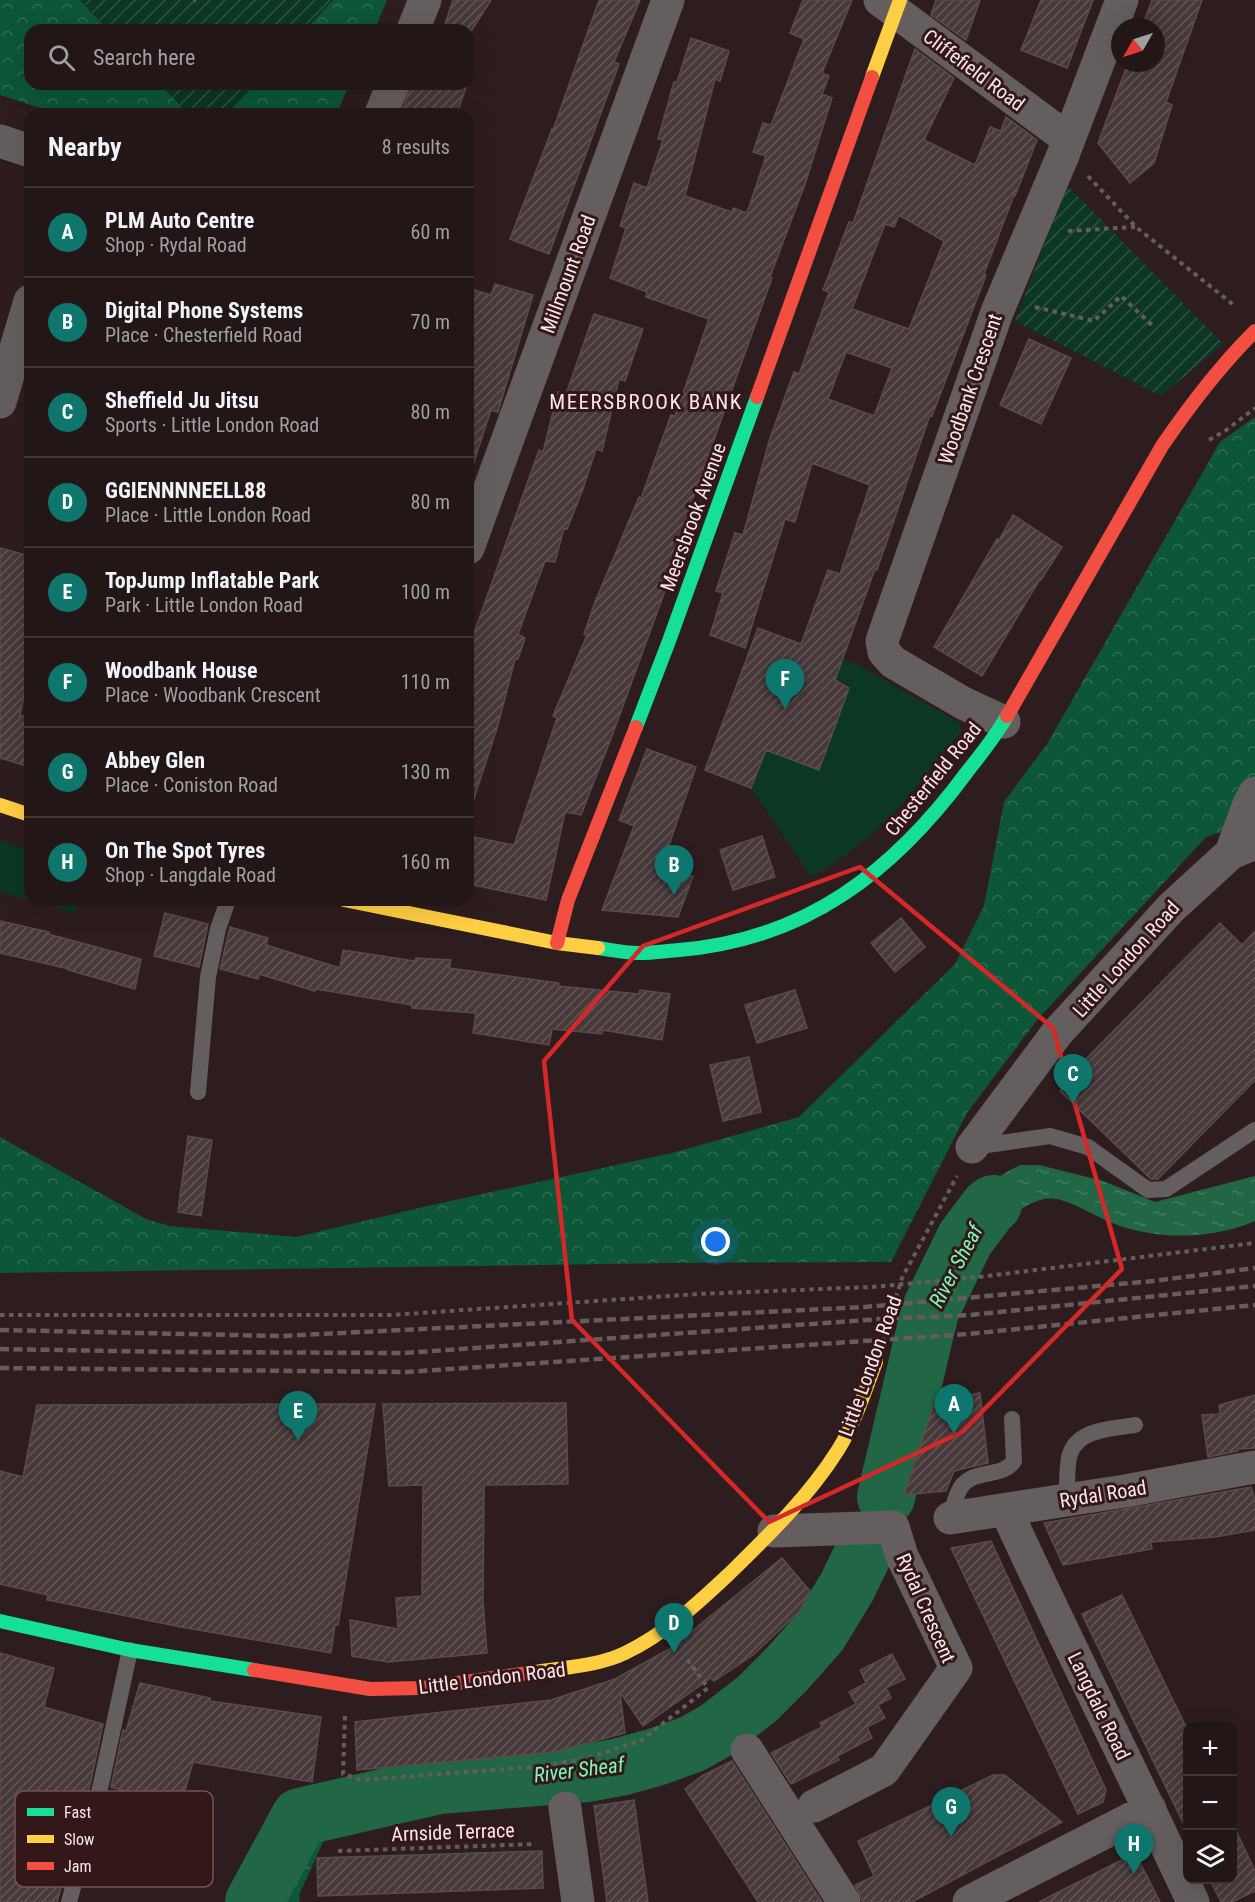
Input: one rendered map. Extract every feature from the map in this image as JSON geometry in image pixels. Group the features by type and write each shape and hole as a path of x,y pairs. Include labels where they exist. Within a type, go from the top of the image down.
{"main road":[{"name":"Meersbrook Avenue","path":"557,943 568,900 669,641 892,4"},
{"name":"Chesterfield Road","path":"375,906 557,943 639,952 714,947 757,936 827,906 882,867 908,843 951,794 1004,722 1162,446 1225,361 1255,331"},
{"path":"0,805 24,813"},
{"name":"Little London Road","path":"0,1621 130,1650 370,1689 422,1688 596,1663 624,1653 665,1629 693,1607 774,1531 815,1482 838,1449 847,1434 876,1362"}],"street":[{"path":"415,24 425,0"},
{"name":"Millmount Road","path":"474,532 668,0"},
{"name":"Woodbank Crescent","path":"1004,722 963,703 893,662 885,652 882,641 1002,299 1068,140 1122,0"},
{"name":"Cliffefield Road","path":"892,4 1068,140"},
{"path":"383,108 391,90"},
{"path":"0,141 24,149"},
{"path":"0,402 24,321"},
{"path":"1243,848 1249,804 1255,793"},
{"name":"Little London Road","path":"972,1147 1057,1034 1171,908 1243,848"},
{"name":"Rydal Road","path":"950,1518 1255,1467"},
{"name":"Langdale Road","path":"1006,1510 1041,1588 1150,1809 1192,1902"},
{"name":"Rydal Crescent","path":"774,1531 892,1527 902,1556 956,1668 884,1770 814,1806"},
{"path":"747,1750 844,1902"},
{"path":"566,1808 578,1902"},
{"path":"969,1902 1150,1809"}],"lane":[{"path":"198,1092 208,977 218,929 226,906"},
{"path":"972,1147 1050,1136 1088,1147 1148,1190 1166,1189 1255,1130"},
{"path":"950,1518 960,1489 966,1481 979,1474 1005,1470 1011,1466 1014,1461 1012,1419"},
{"path":"1066,1500 1070,1454 1078,1442 1088,1434 1135,1425"},
{"path":"99,1791 130,1650"},
{"path":"69,1902 73,1887"}],"path":[{"path":"1082,170 1136,227 1234,305"},
{"path":"1027,240 1072,230 1136,227"},
{"path":"1002,299 1094,321 1121,296 1154,327"},
{"name":"Little London Road","path":"876,1362 902,1278 972,1147"},
{"path":"0,1315 392,1315 698,1294 872,1287 979,1277 1255,1243"},
{"path":"346,1686 343,1774 361,1780 533,1767 585,1759 642,1740 708,1688 665,1629"},
{"name":"Arnside Terrace","path":"338,1851 570,1843"}],"highlighted area":[{"path":"860,867 1053,1028 1122,1269 962,1432 769,1522 572,1320 544,1061 643,946"}],"shaded area":[{"path":"80,0 333,0 311,24 102,24"},
{"path":"166,90 249,90 233,108 182,108"},
{"path":"1067,185 1223,344 1161,396 1015,321"},
{"path":"831,655 858,665 960,723 961,732 889,818 849,852 811,877 751,788 766,750 819,770 850,686 824,675"},
{"path":"0,841 24,848 24,899 0,892"},
{"path":"50,906 77,906 75,913"}],"green space":[{"path":"0,0 80,0 102,24 24,24 24,90 166,90 182,108 40,108 0,95"},
{"path":"333,0 387,0 377,24 311,24"},
{"path":"249,90 347,90 339,108 233,108"},
{"path":"1255,417 1255,821 1206,837 1037,1020 967,1113 891,1262 0,1273 0,1137 146,1219 169,1226 296,1237 672,1153 799,1117 955,964 984,906 1004,802 1047,744 1220,442"},
{"path":"358,1789 372,1820 324,1840 299,1895 300,1902 237,1902 290,1803 319,1795"}],"water":[{"path":"1021,1165 1039,1165 1103,1181 1155,1202 1255,1176 1255,1221 1205,1234 1188,1236 1154,1234 1120,1226 1061,1200 1045,1199 1034,1202 1012,1216 994,1240 980,1268 930,1272 950,1227 967,1205 988,1185"}],"building":[{"path":"453,0 491,0 474,27 474,24 445,24"},
{"path":"599,0 640,0 614,62 619,64 549,254 510,239 553,130"},
{"path":"803,0 852,0 822,73 829,76 822,94 832,98 805,184 687,515 692,517 612,736 581,815 565,812 546,900 474,885 474,837 514,845 557,718 553,716 587,635 584,634 595,602 639,497 641,498 671,415 675,416 709,319 646,297 647,292 610,278 626,228 620,226 634,183 647,188 663,140 658,139 674,82 677,82 691,38 729,51 720,81 715,79 685,196 732,212 733,208 747,213 766,156 753,152 763,123 771,125 804,39 790,33"},
{"path":"936,0 980,0 966,40 931,15"},
{"path":"1041,0 1093,0 1067,68 1021,50"},
{"path":"1152,0 1202,0 1166,102 1172,105 1154,163 1130,183 1098,143 1125,72 1165,72 1165,18 1145,18"},
{"path":"915,49 954,78 924,140 975,165 990,127 1001,131 1006,117 1037,140 1014,195 932,416 930,415 877,570 875,569 835,680 849,688 819,770 766,750 751,788 705,770 758,628 801,644 828,570 840,574 870,485 812,463 795,522 785,519 745,648 710,635 723,593 716,591 735,533 743,535 770,438 794,372 799,374 829,292 823,290 849,222 853,223","holes":["899,215 944,241 909,329 852,309 885,224 894,227","846,352 892,368 874,416 828,399"]},
{"path":"409,90 465,90 459,108 403,108"},
{"path":"495,284 533,295 498,412 491,410 474,462 474,290 491,295"},
{"path":"594,314 643,329 625,381 619,379 602,451 596,449 567,529 564,528 555,562 545,561 518,634 525,638 518,659 515,659 498,725 474,799 474,633 539,450 543,452 558,392 566,394"},
{"path":"1029,339 1071,358 1041,424 1000,405"},
{"path":"1013,515 1062,547 1040,579 982,676 934,647"},
{"path":"0,548 24,554 24,695 20,715 24,716 24,765 0,758"},
{"path":"647,749 696,767 660,871 693,876 678,917 602,910 634,826 619,820"},
{"path":"762,836 775,877 733,890 720,850"},
{"path":"165,913 208,924 199,967 154,956"},
{"path":"901,918 925,947 895,972 871,943"},
{"path":"0,921 49,932 48,934 141,959 135,989 69,969 0,953"},
{"path":"1220,923 1242,945 1255,931 1255,1080 1158,1179 1151,1179 1060,1091 1088,1062 1085,1060"},
{"path":"230,927 268,938 266,945 340,968 343,950 415,961 416,958 451,960 449,968 559,983 558,986 639,994 640,990 670,994 662,1040 602,1030 602,1034 552,1029 549,1045 473,1033 476,1013 412,1008 412,1005 316,989 315,991 259,974 258,979 220,969"},
{"path":"795,990 807,1028 757,1043 745,1005"},
{"path":"749,1057 761,1112 723,1121 710,1065"},
{"path":"188,1136 212,1140 201,1216 178,1212"},
{"path":"980,1393 988,1463 954,1471 946,1491 904,1495 935,1401"},
{"path":"1255,1395 1255,1448 1238,1449 1238,1451 1208,1457 1202,1415 1220,1414 1219,1405"},
{"path":"566,1403 568,1484 484,1485 483,1602 487,1653 388,1662 352,1656 350,1620 398,1629 396,1598 422,1596 423,1485 389,1486 383,1404"},
{"path":"375,1404 338,1625 335,1625 331,1653 181,1627 47,1600 48,1595 0,1584 0,1471 23,1477 37,1405"},
{"path":"1251,1487 1255,1500 1255,1530 1215,1537 1151,1542 1152,1549 1063,1565 1044,1523"},
{"path":"991,1541 1106,1790 1103,1802 1078,1814 951,1548"},
{"path":"782,1558 810,1591 799,1612 753,1655 714,1681 711,1678 643,1726 620,1692 625,1733 554,1752 357,1770 355,1722 551,1700 615,1679 671,1648"},
{"path":"1122,1595 1184,1722 1183,1823 1082,1614"},
{"path":"0,1653 54,1668 44,1707 103,1724 88,1791 15,1791 15,1887 61,1887 57,1902 0,1902"},
{"path":"892,1654 905,1679 886,1688 891,1698 878,1705 885,1718 867,1727 872,1738 837,1756 839,1760 791,1784 771,1753 822,1727 820,1723 856,1704 849,1692 866,1683 860,1670"},
{"path":"140,1683 210,1698 210,1701 321,1717 312,1782 193,1762 185,1791 124,1791 111,1787 123,1730 126,1731"},
{"path":"732,1761 822,1902 758,1902 685,1789 702,1776"},
{"path":"993,1775 1005,1775 1062,1822 912,1902 863,1902 855,1885 874,1876 858,1841"},
{"path":"634,1800 648,1902 607,1902 594,1806"},
{"path":"1237,1833 1255,1871 1255,1891 1232,1902 1221,1902 1212,1884 1237,1884"},
{"path":"542,1851 543,1888 318,1896 317,1858"},
{"path":"1135,1853 1160,1902 1039,1902 1096,1873"}],"waterway":[{"name":"River Sheaf","path":"886,1497 930,1311 965,1239 993,1204"},
{"name":"River Sheaf","path":"254,1902 300,1817 439,1785 587,1773 620,1767 692,1744 717,1730 757,1699 819,1633 847,1587 864,1552"}],"railway":[{"path":"0,1330 281,1336 865,1307 1153,1281 1255,1268"},
{"path":"0,1349 405,1353 881,1319 970,1315 1255,1286"},
{"path":"0,1368 406,1372 968,1334 1255,1305"}],"traffic: fast":[{"path":"636,727 757,397"},
{"path":"598,948 644,953 725,944 767,932 807,915 843,894 877,869 909,840 939,808 988,745 1007,716"},
{"path":"0,1621 130,1650 254,1670"}],"traffic: slow":[{"path":"872,77 900,0"},
{"path":"0,805 24,813"},
{"path":"374,906 557,943 598,948"},
{"path":"536,1672 593,1663 625,1653 654,1637 706,1595 774,1530 827,1467 850,1429 876,1362"}],"traffic: jam":[{"path":"757,397 872,77"},
{"path":"1007,716 1162,446 1206,386 1255,331"},
{"path":"557,943 568,900 636,727"},
{"path":"254,1670 370,1689 422,1688 536,1672"}],"place":[{"name":"Woodbank House","path":"785,709"},
{"name":"Digital Phone Systems","path":"674,895"},
{"name":"Sheffield Ju Jitsu","path":"1073,1104"},
{"name":"PLM Auto Centre","path":"954,1434"},
{"name":"TopJump Inflatable Park","path":"298,1441"},
{"name":"GGIENNNNEELL88","path":"674,1653"},
{"name":"Abbey Glen","path":"951,1837"},
{"name":"On The Spot Tyres","path":"1134,1874"}],"district":[{"name":"MEERSBROOK BANK","path":"646,402"}]}
